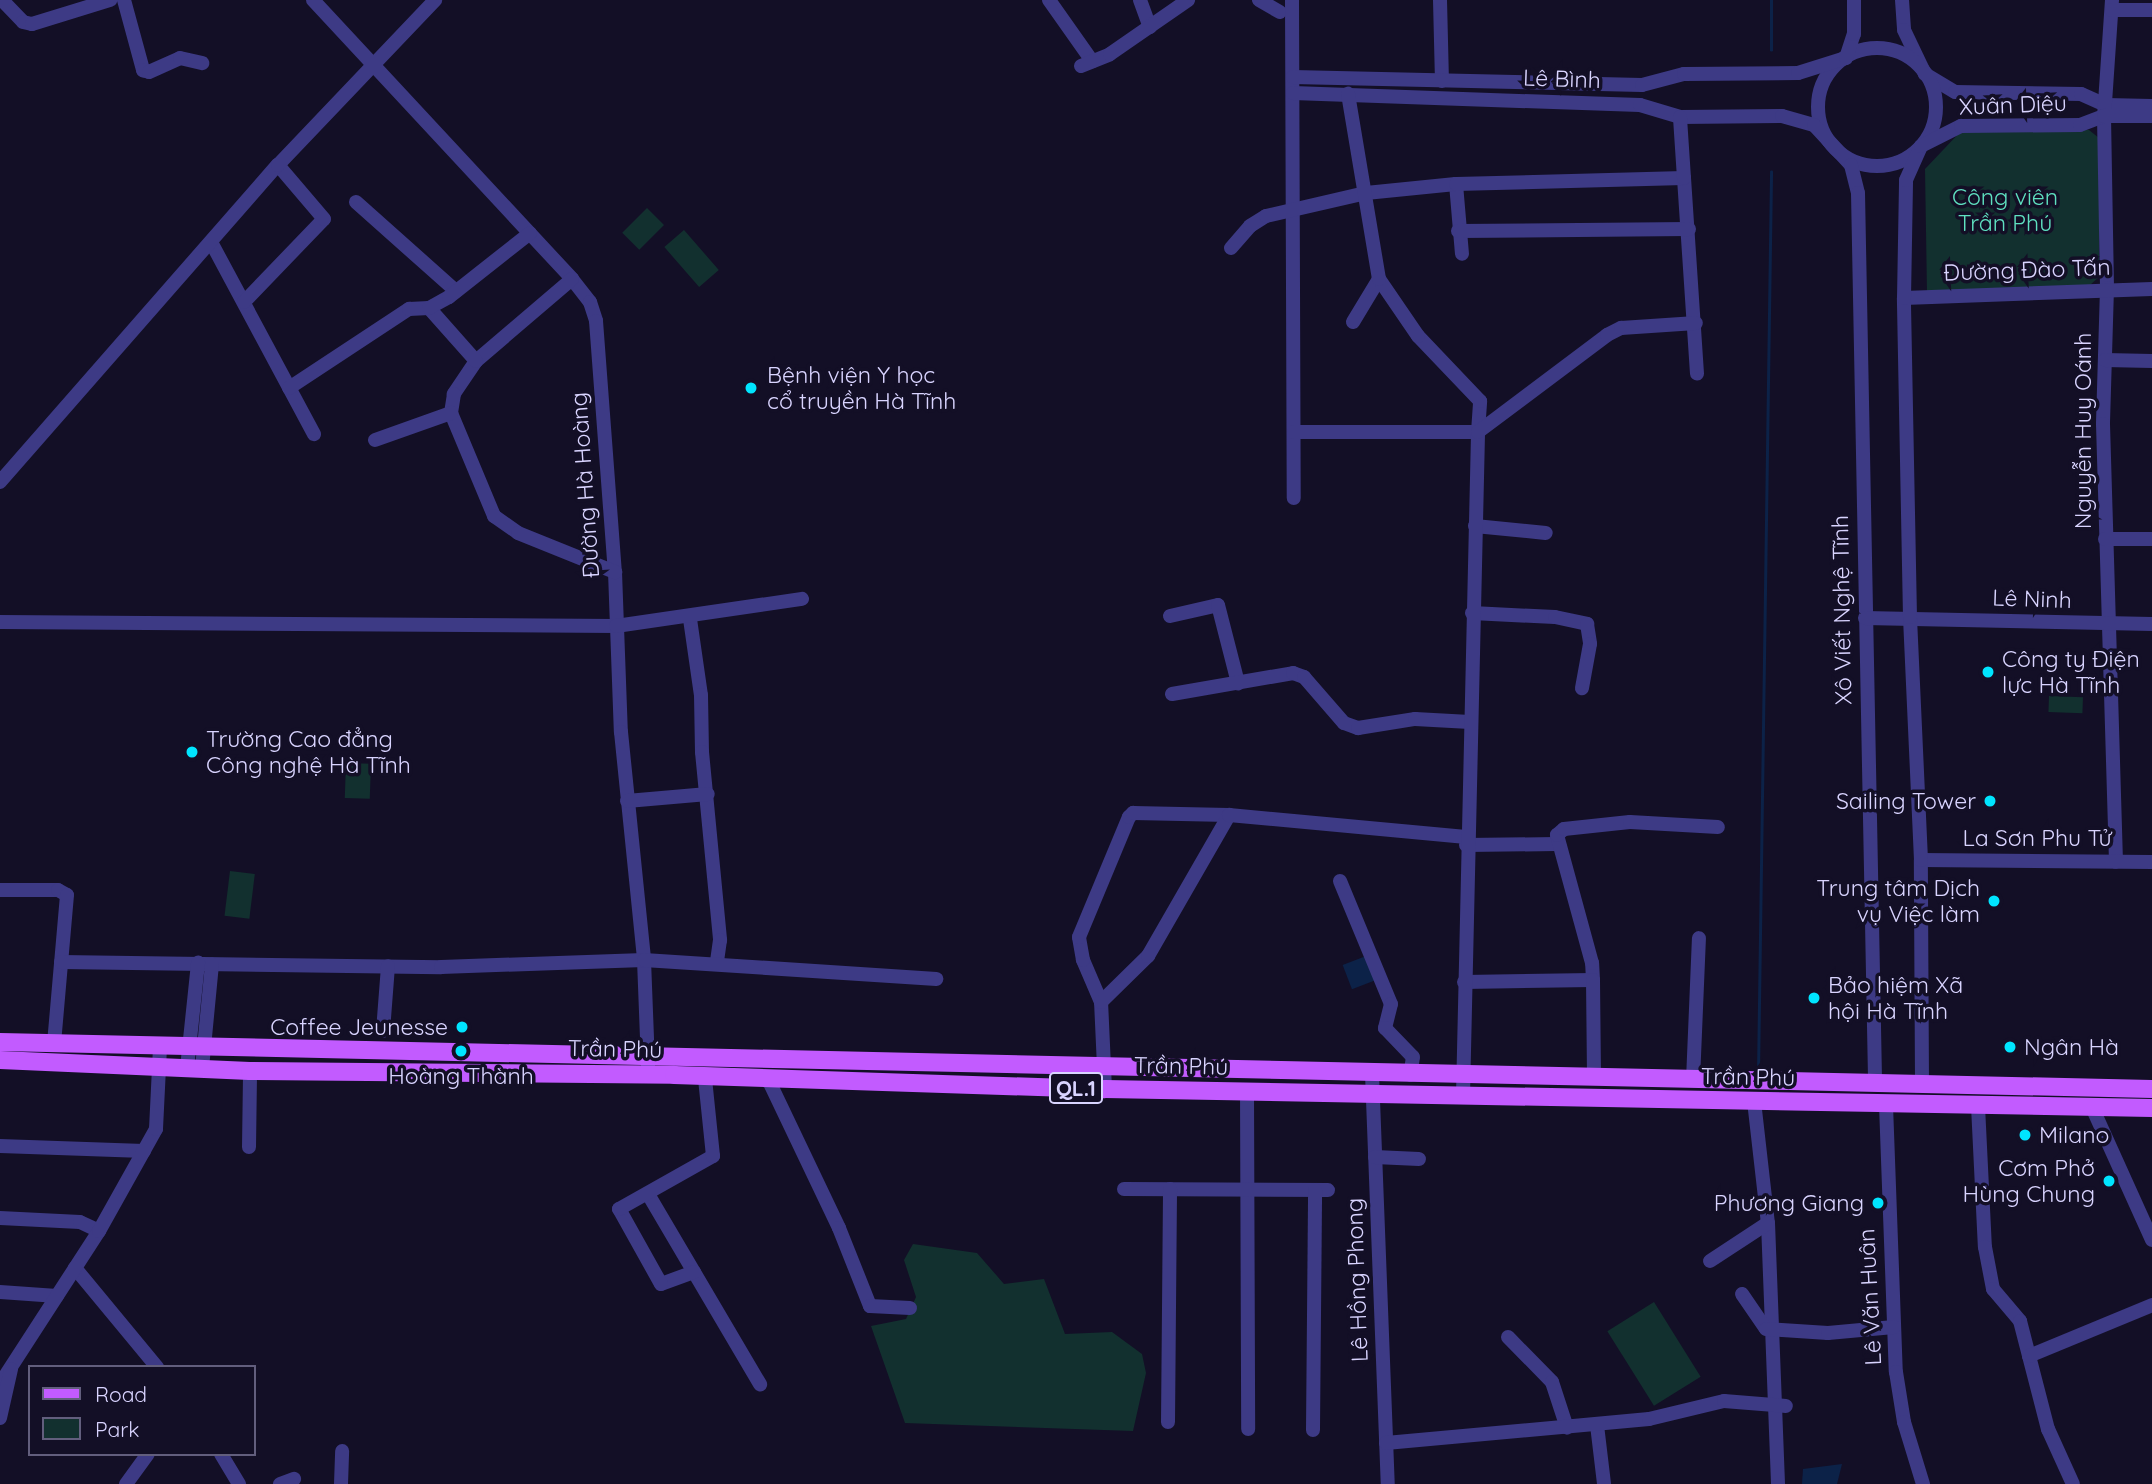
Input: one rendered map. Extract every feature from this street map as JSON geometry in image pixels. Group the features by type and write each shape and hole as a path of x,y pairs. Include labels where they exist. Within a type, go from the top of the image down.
{"main road":[{"name":"Trần Phú","path":"0,1042 648,1066 705,1077 768,1079 1105,1089 2152,1108"},
{"name":"Trần Phú","path":"0,1060 250,1071 648,1066 1104,1069 2152,1089"}],"street":[{"path":"2,0 23,22 32,24 110,0"},
{"path":"124,0 143,70 149,72 180,58 202,63"},
{"name":"Đường Hà Hoàng","path":"313,0 572,279 590,302 596,321 615,572 627,801 644,960 648,1066"},
{"path":"0,482 278,165 373,62 435,0"},
{"path":"1049,0 1087,63 1150,27 1188,0"},
{"path":"1140,0 1150,27"},
{"path":"1259,0 1280,12"},
{"path":"1292,0 1294,498"},
{"path":"1440,0 1443,81"},
{"path":"1844,59 1854,34 1854,0"},
{"path":"1902,0 1904,30 1925,74 1935,103 1932,126 1906,180 1904,298 1910,617 1922,860 1922,1083"},
{"path":"2112,5 2152,10"},
{"name":"Nguyễn Huy Oánh","path":"2112,5 2105,110 2108,288 2105,360 2105,539 2116,862"},
{"path":"1921,146 1893,164 1876,166 1845,157 1832,146 1817,109 1829,72 1844,59 1879,48 1905,56 1925,74"},
{"name":"Lê Bình","path":"1293,77 1642,85 1684,74 1798,73 1844,59"},
{"name":"Xuân Diệu","path":"1925,74 1955,92 2081,94 2105,110 2152,117"},
{"path":"1640,105 1642,85"},
{"name":"Lê Bình","path":"1293,93 1640,105 1680,117 1790,117 1814,125 1832,146"},
{"path":"1348,93 1379,279 1418,336 1480,401 1466,841 1463,1095"},
{"name":"Xuân Diệu","path":"1921,146 1961,126 2080,125 2105,110 2152,106"},
{"path":"1680,117 1696,323 1697,374"},
{"name":"Xô Viết Nghệ Tĩnh","path":"1832,146 1851,165 1858,193 1875,1082"},
{"path":"244,302 324,219 278,165"},
{"path":"1231,247 1256,221 1293,209 1366,192 1456,184 1684,178"},
{"path":"1456,184 1461,254"},
{"path":"356,202 456,291"},
{"path":"1458,231 1689,229"},
{"path":"289,388 409,309 429,308 456,291 530,233"},
{"path":"212,242 314,435"},
{"path":"572,279 476,361 454,394 451,413 494,516 518,533 615,572"},
{"path":"1353,322 1379,279"},
{"name":"Đường Đào Tấn","path":"1904,298 2108,288 2152,289"},
{"path":"429,308 476,361"},
{"path":"1294,432 1478,432 1607,335 1621,328 1696,323"},
{"path":"2105,360 2152,361"},
{"path":"375,440 451,413"},
{"path":"1475,526 1546,533"},
{"path":"2105,539 2152,539"},
{"path":"0,622 616,626 690,619 744,605 803,599"},
{"path":"1170,616 1217,605 1238,683"},
{"path":"1472,613 1555,617 1587,624 1590,644 1582,688"},
{"name":"Lê Ninh","path":"1865,618 2152,624"},
{"path":"690,619 701,695 720,940 717,962"},
{"path":"1172,694 1299,674 1344,723 1358,729 1415,719 1470,722"},
{"path":"627,801 708,794"},
{"path":"1105,1089 1101,1002 1083,960 1079,937 1133,813 1229,815 1466,841 1556,844"},
{"path":"1101,1002 1148,956 1229,815"},
{"path":"1594,1078 1592,963 1556,844 1564,829 1580,826 1630,822 1718,827"},
{"name":"La Sơn Phu Tử","path":"1922,860 2152,862"},
{"path":"1340,881 1391,1004 1384,1028 1413,1057 1410,1075"},
{"path":"0,890 58,890 67,895 54,1044"},
{"path":"1693,1080 1699,938"},
{"path":"61,962 388,966 644,960 717,962 936,979"},
{"path":"194,1068 205,963"},
{"path":"383,1031 388,966"},
{"path":"1464,982 1593,980"},
{"path":"0,1384 6,1367 99,1231 144,1151 159,1117 160,1048"},
{"path":"250,1071 250,1147"},
{"name":"Lê Hồng Phong","path":"1372,1074 1388,1484"},
{"path":"694,1272 664,1284 657,1280 620,1209 713,1156 705,1077"},
{"path":"768,1079 839,1228 870,1306 910,1308"},
{"path":"1247,1091 1248,1429"},
{"path":"1754,1101 1778,1330 1778,1484"},
{"name":"Lê Văn Huân","path":"1886,1105 1898,1393 1923,1484"},
{"path":"1978,1106 1985,1256 1993,1289 2015,1311 2048,1429 2073,1484"},
{"path":"2092,1107 2152,1240"},
{"path":"0,1146 144,1151"},
{"path":"1375,1157 1419,1159"},
{"path":"1124,1189 1321,1190 1313,1430"},
{"path":"1168,1422 1170,1189"},
{"path":"648,1194 760,1384"},
{"path":"0,1219 80,1222 99,1231"},
{"path":"1710,1261 1768,1223"},
{"path":"75,1268 156,1365"},
{"path":"0,1292 57,1296"},
{"path":"1742,1294 1761,1325 1778,1330 1894,1327"},
{"path":"2029,1356 2152,1305"},
{"path":"1508,1337 1552,1382 1567,1428"},
{"path":"0,1418 6,1367"},
{"path":"1386,1443 1649,1419 1724,1401 1780,1406"},
{"path":"1597,1425 1604,1484"},
{"path":"341,1484 342,1451"},
{"path":"126,1484 147,1456"},
{"path":"222,1456 239,1484"}],"green space":[{"name":"Công viên Trần Phú","path":"1962,130 2089,130 2099,138 2099,277 2090,285 1927,292 1925,169"},
{"path":"647,208 664,225 639,250 622,233"},
{"path":"684,230 719,270 699,287 664,247"},
{"path":"2049,696 2083,697 2082,713 2048,712"},
{"path":"346,763 371,764 370,799 345,798"},
{"path":"230,871 255,874 249,919 225,916"},
{"path":"913,1244 977,1253 1004,1284 1044,1279 1065,1334 1112,1332 1142,1354 1146,1373 1133,1431 905,1423 871,1326 906,1319 916,1297 904,1260"},
{"path":"1654,1302 1701,1377 1654,1406 1607,1331"}],"water":[{"path":"1366,956 1375,980 1352,989 1343,965"},
{"path":"1842,1464 1837,1484 1802,1484 1803,1469"}],"waterway":[{"path":"1771,0 1771,50"},
{"path":"1758,1073 1771,172"}],"place":[{"name":"Bệnh viện Y học cổ truyền Hà Tĩnh","path":"751,388"},
{"name":"Công ty Điện lực Hà Tĩnh","path":"1988,672"},
{"name":"Trường Cao đẳng Công nghệ Hà Tĩnh","path":"192,752"},
{"name":"Sailing Tower","path":"1990,801"},
{"name":"Trung tâm Dịch vụ Việc làm","path":"1994,901"},
{"name":"Bảo hiệm Xã hội Hà Tĩnh","path":"1814,998"},
{"name":"Coffee Jeunesse","path":"462,1027"},
{"name":"Ngân Hà","path":"2010,1047"},
{"name":"Hoàng Thành","path":"461,1051"},
{"name":"Milano","path":"2025,1135"},
{"name":"Cơm Phở Hùng Chung","path":"2109,1181"},
{"name":"Phương Giang","path":"1878,1203"}]}
